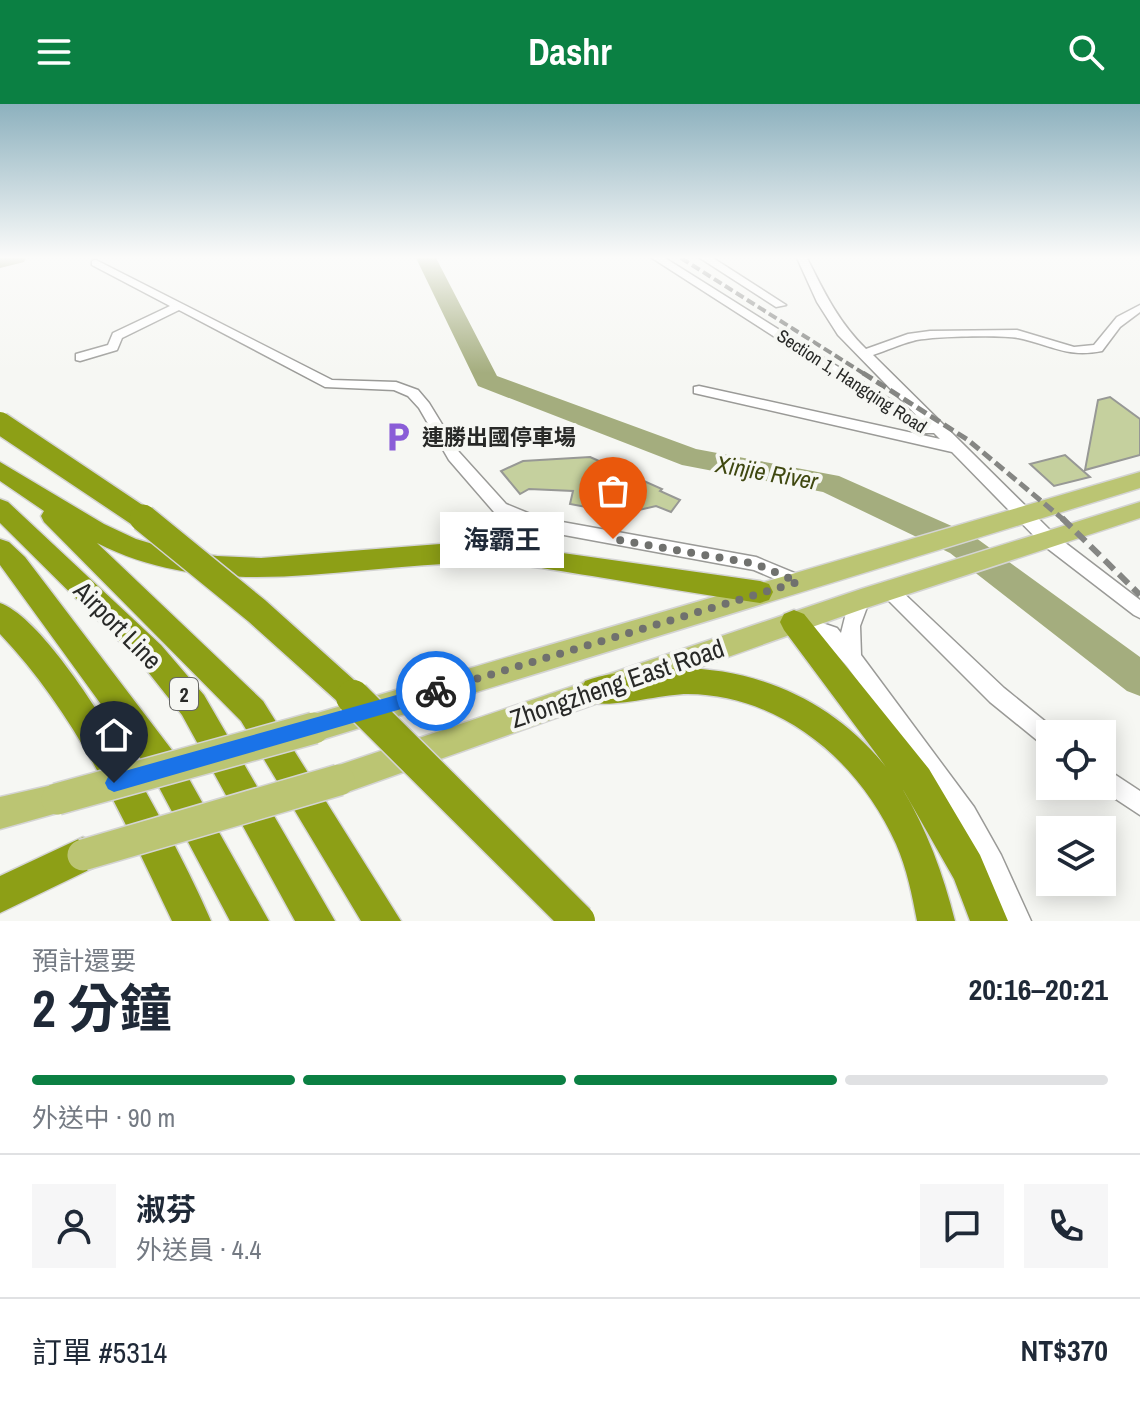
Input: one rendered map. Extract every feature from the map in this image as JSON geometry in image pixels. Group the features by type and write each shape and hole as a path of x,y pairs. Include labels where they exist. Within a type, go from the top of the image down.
{"highway":[{"path":"0,423 140,516 232,588 436,775 578,921"},
{"path":"5,473 89,527 129,547 172,561 213,567 268,569 440,555 509,554 766,591"},
{"path":"5,473 151,609 252,711 376,913"},
{"name":"Airport Line","path":"0,508 151,654 193,705 316,921"},
{"name":"Airport Line","path":"0,549 16,564 164,765 250,921"},
{"path":"0,615 25,638 96,734 192,921"},
{"path":"794,622 917,781 967,868 989,921"},
{"path":"596,691 664,681 701,681 768,696 815,719 853,751 888,794 912,835 936,921"},
{"path":"0,895 83,855"}],"main road":[{"name":"Zhongzheng East Road","path":"0,813 314,728 1140,480"},
{"name":"Zhongzheng East Road","path":"0,875 83,855 339,780 861,599 1140,510"},
{"path":"766,591 794,622"}],"street":[{"path":"160,296 330,384 396,386 413,393 454,456 500,508 537,524 756,564 798,582"},
{"name":"Section 1, Hangqing Road","path":"718,296 959,451"},
{"path":"766,296 780,305"},
{"path":"823,296 842,332 959,451 1012,517 1038,543 1140,610"},
{"path":"80,357 113,347 117,336 179,306"},
{"path":"865,354 912,337 930,335 1017,334 1074,351 1098,348 1117,322 1140,308"},
{"path":"699,390 959,451"},
{"path":"889,590 997,695 1036,727"},
{"path":"854,660 849,638 851,619 861,599"},
{"path":"794,622 830,634 854,660 966,815 993,863 1019,921"},
{"path":"1116,787 1140,804"}],"building":[{"path":"1110,397 1140,419 1140,455 1085,470 1098,400"},
{"path":"1065,455 1090,477 1054,486 1030,464"},
{"path":"590,457 680,500 671,512 656,506 639,510 600,494 597,509 570,504 573,491 529,489 520,494 501,471 523,461"}],"waterway":[{"name":"Xinjie River","path":"445,296 487,381 692,458 829,483 961,544 1140,679"}],"railway":[{"path":"741,296 866,375"},
{"path":"863,373 968,440 1064,520"},
{"path":"1062,518 1140,595"}],"way so far":[{"path":"436,691 798,582 756,564 613,539"}],"place":[{"name":"連勝出國停車場","path":"398,437"},
{"name":"海霸王","path":"613,539"}],"route":[{"path":"114,783 436,691"}]}
